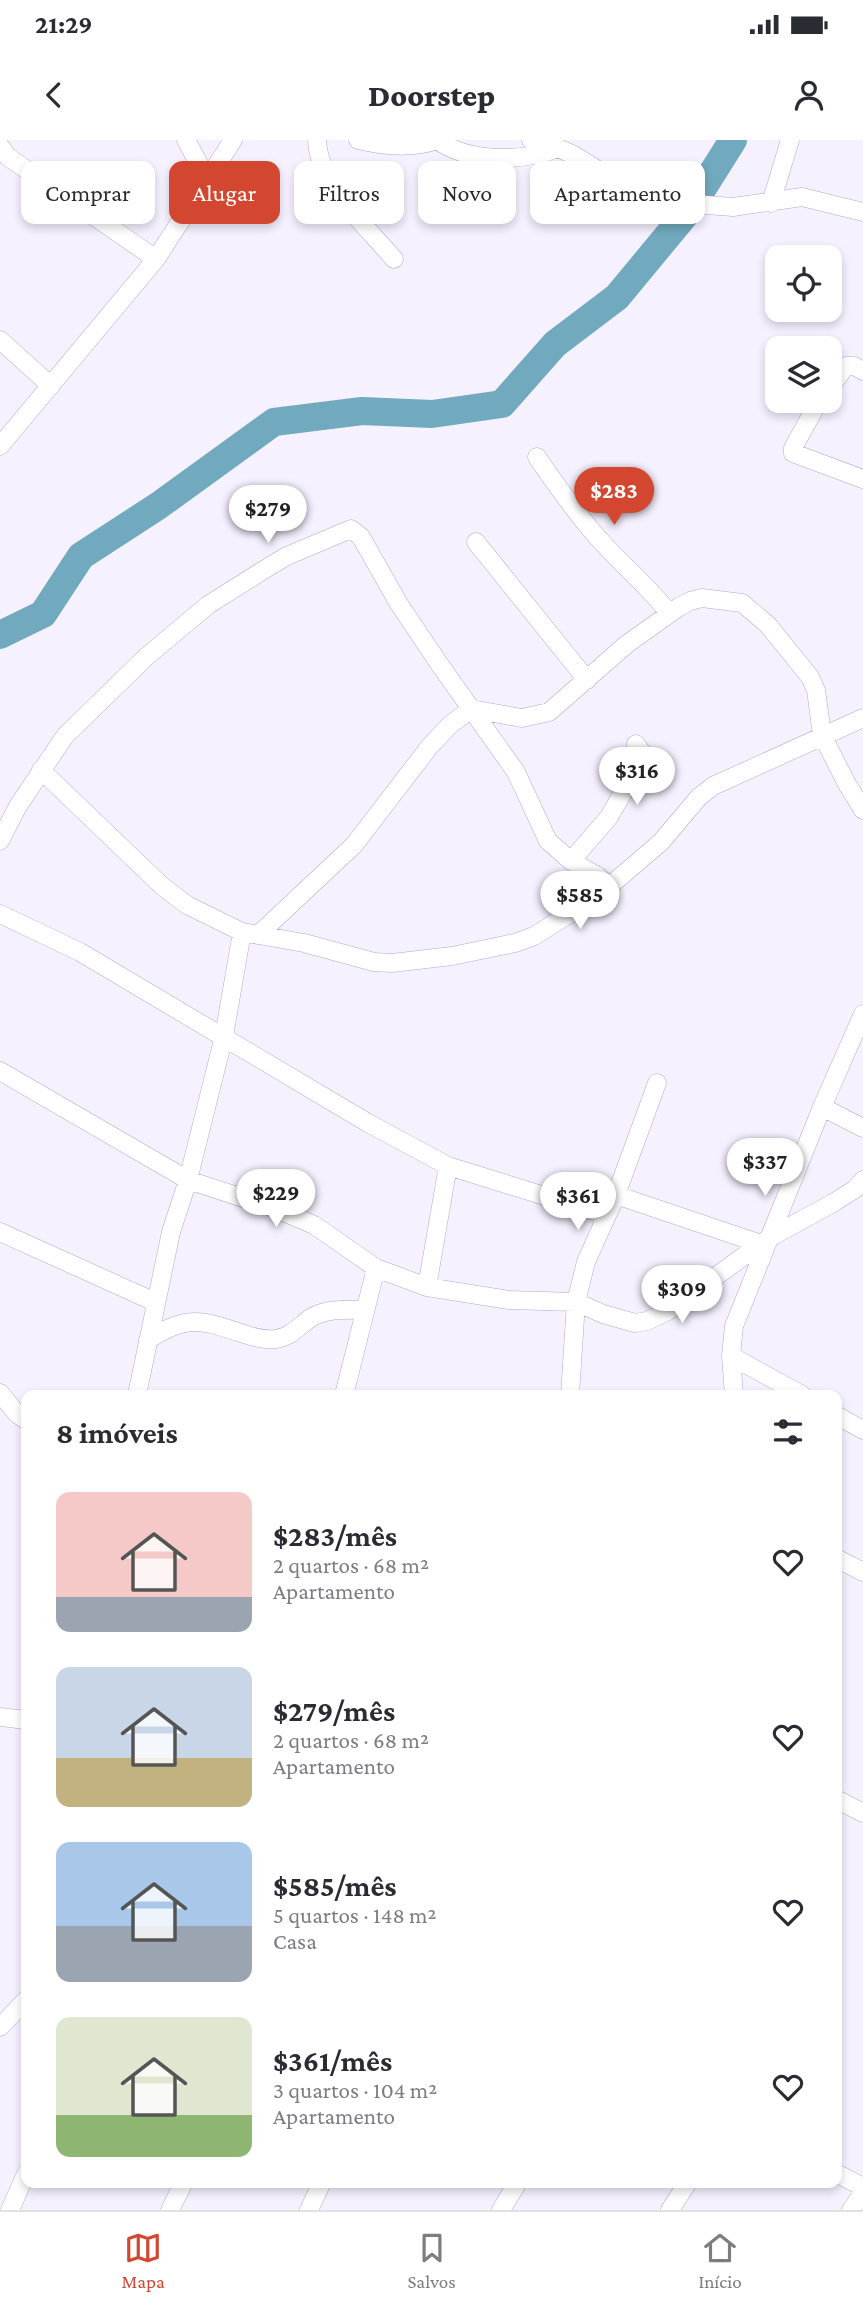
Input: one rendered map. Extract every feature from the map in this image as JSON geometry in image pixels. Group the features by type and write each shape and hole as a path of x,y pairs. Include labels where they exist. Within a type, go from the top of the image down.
{"street":[{"path":"186,140 197,161"},
{"path":"219,161 233,140"},
{"path":"317,140 318,155 330,183 394,258"},
{"path":"358,140 404,146 437,140 462,153 496,158 546,153 558,148"},
{"path":"531,140 558,148 639,192 693,204 733,207 802,197 863,212"},
{"path":"771,203 790,140"},
{"path":"0,146 8,156 156,258"},
{"path":"0,446 156,258 178,224"},
{"path":"0,340 51,386"},
{"path":"842,371 846,366 854,366 863,371"},
{"path":"813,413 793,453 863,479"},
{"path":"537,457 600,540 652,591 669,613"},
{"path":"0,841 18,806 65,736 116,685 208,605 287,556 351,529 361,537 399,604 516,772 548,841 571,861 596,875 610,887"},
{"path":"477,542 587,680"},
{"path":"137,1390 171,1232 188,1180 250,933 354,845 430,746 450,725 471,709 508,716 536,716 549,712 628,644 669,613 690,601 702,598 729,600 752,609 810,677 816,690 822,735 863,810"},
{"path":"41,770 162,887 187,905 250,933 304,943 374,962 392,963 431,959 515,943 534,936 576,912 610,887 661,842 692,804 706,792 822,735 863,718"},
{"path":"571,861 609,817 628,784 644,764 644,756 636,744"},
{"path":"0,914 79,952 369,1123 448,1166 606,1215"},
{"path":"734,1390 731,1356 734,1326 765,1241 863,1014"},
{"path":"0,1071 188,1180 274,1208 314,1225 376,1268 427,1287 509,1300 576,1302 622,1321 635,1323 647,1321 677,1306 765,1241 833,1203 855,1189 863,1180"},
{"path":"570,1390 576,1302 586,1262 616,1195 657,1083"},
{"path":"822,1107 863,1128"},
{"path":"427,1287 448,1166"},
{"path":"616,1195 765,1241"},
{"path":"0,1232 155,1302"},
{"path":"345,1390 376,1268"},
{"path":"148,1340 169,1326 189,1321 213,1323 250,1336 276,1339 295,1331 314,1316 334,1310 365,1310"},
{"path":"731,1356 793,1390"},
{"path":"0,1393 21,1417"},
{"path":"842,1418 863,1430"},
{"path":"842,1561 863,1572"},
{"path":"0,1717 21,1719"},
{"path":"842,1802 863,1813"},
{"path":"0,2027 21,2005"},
{"path":"842,2176 863,2186"},
{"path":"10,2210 21,2185"},
{"path":"170,2210 181,2188"},
{"path":"309,2210 319,2188"},
{"path":"501,2210 514,2188"},
{"path":"670,2210 684,2188"},
{"path":"851,2210 863,2193"}],"waterway":[{"path":"0,635 43,614 81,556 158,506 274,422 362,411 432,414 502,404 555,344 617,297 689,210 733,140"}]}
